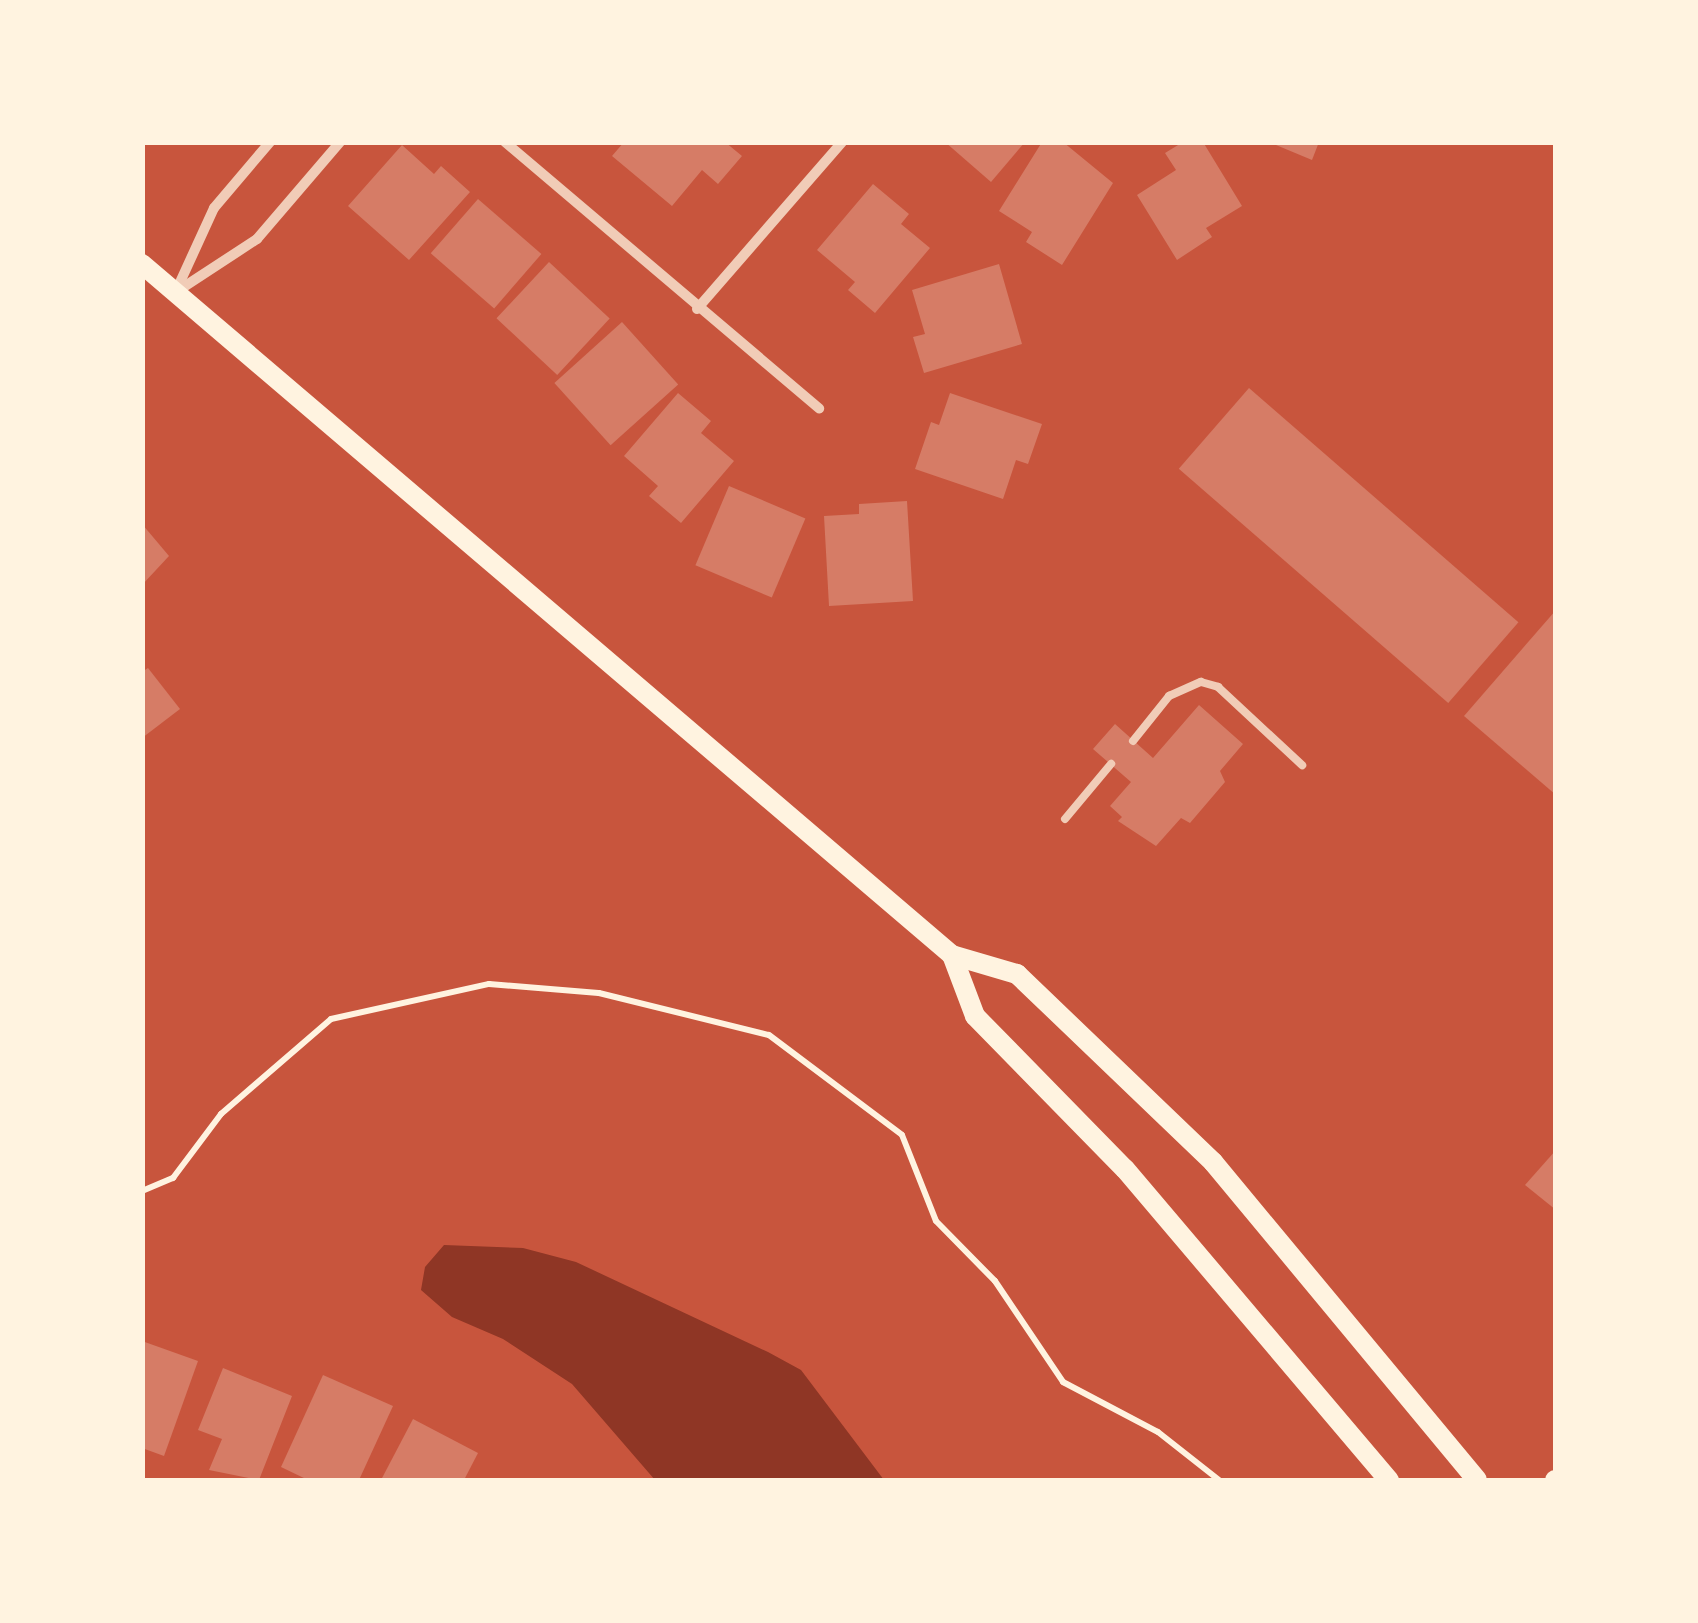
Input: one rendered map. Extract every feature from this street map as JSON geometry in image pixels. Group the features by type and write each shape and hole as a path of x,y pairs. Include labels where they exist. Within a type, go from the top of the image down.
{"main road":[{"path":"142,264 952,955 1017,974 1175,1120 1476,1480"},
{"path":"952,955 975,1016 1125,1169 1390,1480"}],"street":[{"path":"176,292 214,208 270,142"},
{"path":"176,292 257,239 340,142"},
{"path":"506,142 697,309 819,408"},
{"path":"697,309 842,142"}],"lane":[{"path":"1133,740 1168,696 1201,682 1218,688 1302,765"},
{"path":"1065,818 1111,764"}],"path":[{"path":"142,1190 173,1178 221,1114 330,1019 489,984 599,993 768,1036 902,1135 936,1221 995,1281 1063,1382 1158,1432 1219,1480"}],"shaded area":[{"path":"444,1245 523,1248 576,1262 768,1352 801,1370 884,1480 655,1480 572,1384 503,1339 452,1317 421,1290 425,1267"}],"building":[{"path":"624,142 725,142 742,156 718,184 702,170 672,206 612,156"},
{"path":"945,142 1025,142 991,182"},
{"path":"1042,142 1063,142 1113,183 1062,265 1026,242 1032,232 999,211"},
{"path":"1183,142 1203,142 1242,206 1206,228 1212,237 1177,260 1137,195 1176,170 1165,153"},
{"path":"1269,142 1319,142 1312,160"},
{"path":"402,145 434,174 441,166 470,192 409,260 348,206"},
{"path":"873,184 909,214 901,224 930,248 875,313 848,290 855,282 817,250"},
{"path":"478,199 541,254 494,308 431,253"},
{"path":"549,262 610,319 557,375 496,318"},
{"path":"999,264 1022,344 924,373 913,337 925,334 912,290"},
{"path":"622,322 678,384 611,445 554,383"},
{"path":"1249,388 1518,622 1448,703 1179,469"},
{"path":"678,393 711,421 701,433 734,461 681,523 649,496 658,486 624,456"},
{"path":"950,393 1042,424 1028,464 1016,460 1003,499 915,469 931,422 939,425"},
{"path":"729,486 805,518 772,598 695,565"},
{"path":"907,501 913,601 829,606 824,516 859,514 859,504"},
{"path":"142,524 169,556 142,585"},
{"path":"1556,610 1556,795 1464,716"},
{"path":"148,668 180,709 142,738 142,672"},
{"path":"1199,705 1243,744 1220,771 1225,782 1190,823 1181,818 1156,846 1118,821 1122,817 1110,806 1131,782 1093,749 1115,724 1153,758"},
{"path":"1556,1150 1556,1210 1525,1185"},
{"path":"142,1341 198,1361 164,1456 142,1448"},
{"path":"223,1368 292,1396 259,1480 209,1470 222,1439 198,1430"},
{"path":"323,1375 393,1406 359,1480 308,1480 281,1467"},
{"path":"413,1419 478,1453 464,1480 381,1480"}]}
